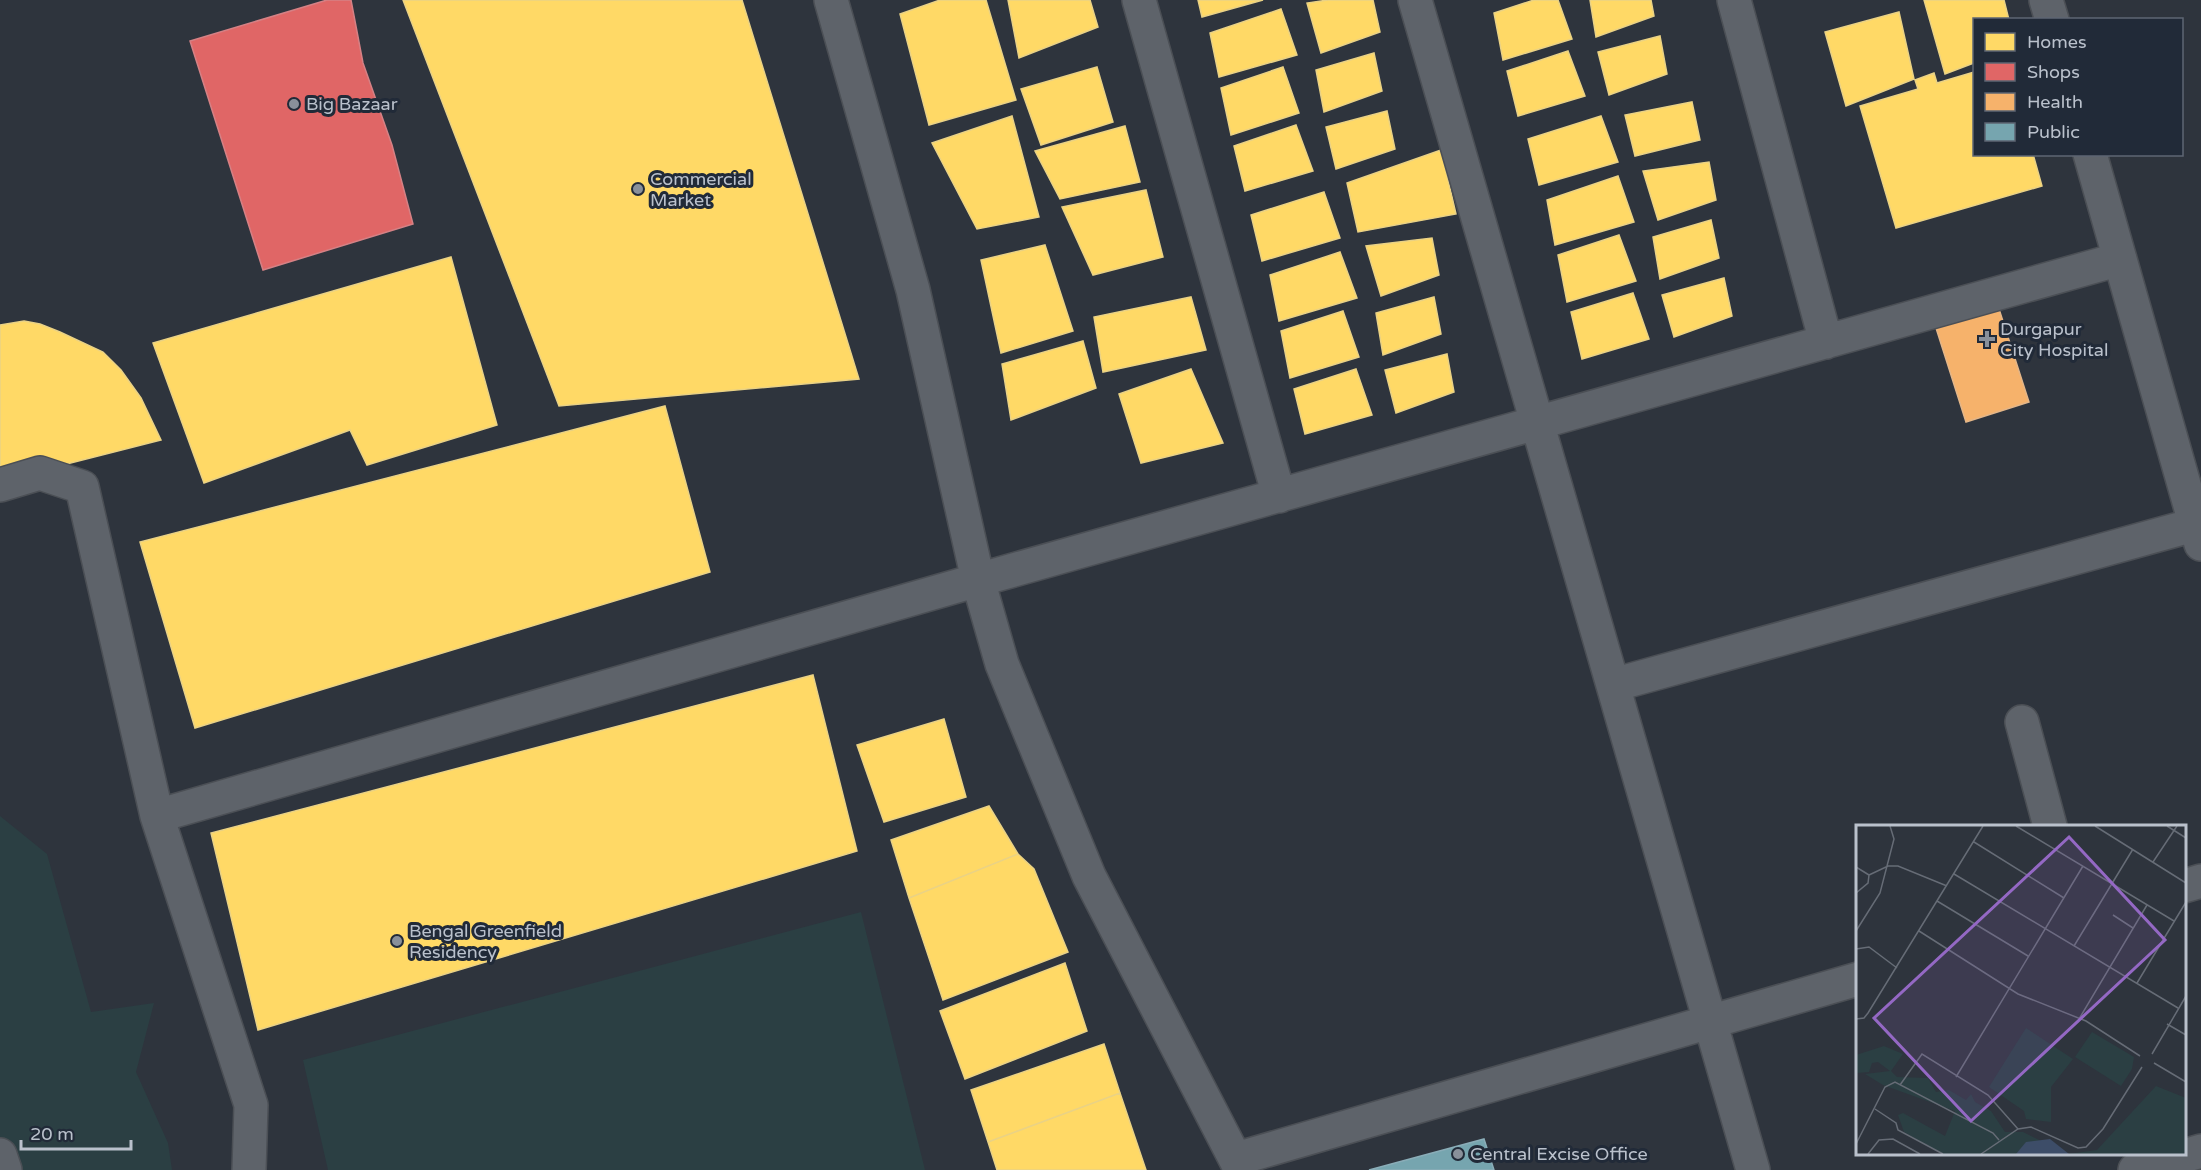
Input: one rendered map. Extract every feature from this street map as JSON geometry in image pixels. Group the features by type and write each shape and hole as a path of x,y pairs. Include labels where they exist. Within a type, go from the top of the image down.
{"street":[{"path":"831,0 913,290 978,580 1002,664 1089,876 1239,1164 1856,979"},
{"path":"1138,0 1279,496"},
{"path":"1415,0 1753,1170"},
{"path":"1734,0 1826,342"},
{"path":"2046,0 2051,18"},
{"path":"1614,685 2199,531 2091,156"},
{"path":"157,816 978,580 2120,259"},
{"path":"0,484 40,473 82,487 157,816 251,1106 249,1170"},
{"path":"2022,722 2050,825"},
{"path":"2186,885 2201,881"},
{"path":"2134,1170 2201,1151"},
{"path":"0,1155 5,1170"}],"green space":[{"path":"0,816 47,854 91,1012 154,1003 136,1072 168,1143 172,1170 0,1170"},
{"path":"861,912 925,1170 328,1170 303,1060"}],"building: Homes":[{"name":"Commercial Market","path":"403,0 742,0 859,379 559,406"},
{"path":"940,0 986,0 1016,100 929,125 900,14"},
{"path":"1008,0 1090,0 1098,27 1019,58"},
{"path":"1198,0 1263,0 1202,17"},
{"path":"1328,0 1373,0 1380,32 1321,53 1307,3"},
{"path":"1534,0 1558,0 1572,39 1503,60 1494,13"},
{"path":"1590,0 1651,0 1654,16 1596,37"},
{"path":"1924,0 2004,0 2008,18 1973,18 1973,63 1945,74"},
{"path":"1281,9 1297,55 1219,77 1210,33"},
{"path":"1899,12 1914,79 1846,106 1825,32"},
{"path":"1660,36 1667,74 1609,95 1598,52"},
{"path":"1568,51 1585,96 1518,116 1507,71"},
{"path":"1374,53 1382,91 1324,112 1316,70"},
{"path":"1097,67 1113,122 1041,145 1021,89"},
{"path":"1283,67 1299,113 1231,135 1221,88"},
{"path":"1973,72 1973,156 2034,156 2042,186 1896,228 1860,106 1918,89 1915,80 1934,73 1937,83"},
{"path":"1692,102 1700,140 1635,156 1625,115"},
{"path":"1387,111 1395,149 1336,169 1326,127"},
{"path":"1012,116 1039,217 977,229 932,143"},
{"path":"1601,116 1618,162 1539,185 1528,139"},
{"path":"1296,125 1313,171 1245,191 1234,146"},
{"path":"1125,126 1140,182 1060,199 1035,151"},
{"path":"1441,150 1456,214 1358,232 1347,183"},
{"path":"1709,162 1716,200 1658,220 1643,171"},
{"path":"1618,176 1634,222 1555,245 1547,200"},
{"path":"1146,190 1163,257 1093,275 1062,207"},
{"path":"1324,192 1340,238 1262,261 1251,215"},
{"path":"1711,220 1719,258 1660,279 1653,237"},
{"path":"1619,235 1636,281 1567,302 1558,255"},
{"path":"1432,238 1439,275 1381,296 1366,246"},
{"path":"1045,245 1073,331 1001,353 981,260"},
{"path":"1340,252 1357,298 1279,321 1270,275"},
{"path":"451,257 497,425 367,465 350,430 204,483 153,343"},
{"path":"1724,278 1732,316 1674,337 1662,295"},
{"path":"1633,293 1649,339 1582,359 1571,312"},
{"path":"1191,297 1206,350 1103,372 1094,317"},
{"path":"1434,297 1441,334 1383,355 1376,313"},
{"path":"1343,311 1359,357 1290,378 1281,331"},
{"path":"24,321 40,324 103,352 121,370 141,398 161,440 0,481 0,325"},
{"path":"1083,341 1096,388 1011,420 1002,364"},
{"path":"1447,354 1454,392 1396,413 1385,370"},
{"path":"1191,369 1223,443 1141,463 1119,394"},
{"path":"1356,369 1372,415 1305,434 1294,389"},
{"path":"665,406 710,572 195,728 140,542"},
{"name":"Bengal Greenfield Residency","path":"813,675 857,851 258,1030 211,833"},
{"path":"944,719 966,797 884,822 857,745"},
{"path":"989,806 1018,854 909,898 891,840"},
{"path":"1018,854 1034,869 1068,952 943,1000 909,898"},
{"path":"1065,963 1087,1031 965,1079 940,1011"},
{"path":"1104,1044 1120,1093 988,1142 971,1090"},
{"path":"1120,1093 1146,1170 997,1170 988,1142"}],"building: Shops":[{"name":"Big Bazaar","path":"327,0 351,0 363,63 392,145 413,224 263,270 190,41"}],"building: Health":[{"path":"1999,309 2029,402 1966,422 1936,328"}],"building: Public":[{"name":"Central Excise Office","path":"1484,1139 1494,1170 1369,1170"}],"place":[{"name":"Big Bazaar","path":"294,104"},
{"name":"Commercial Market","path":"638,189"},
{"name":"Durgapur City Hospital","path":"1987,339"},
{"name":"Bengal Greenfield Residency","path":"397,941"},
{"name":"Central Excise Office","path":"1458,1154"}]}
